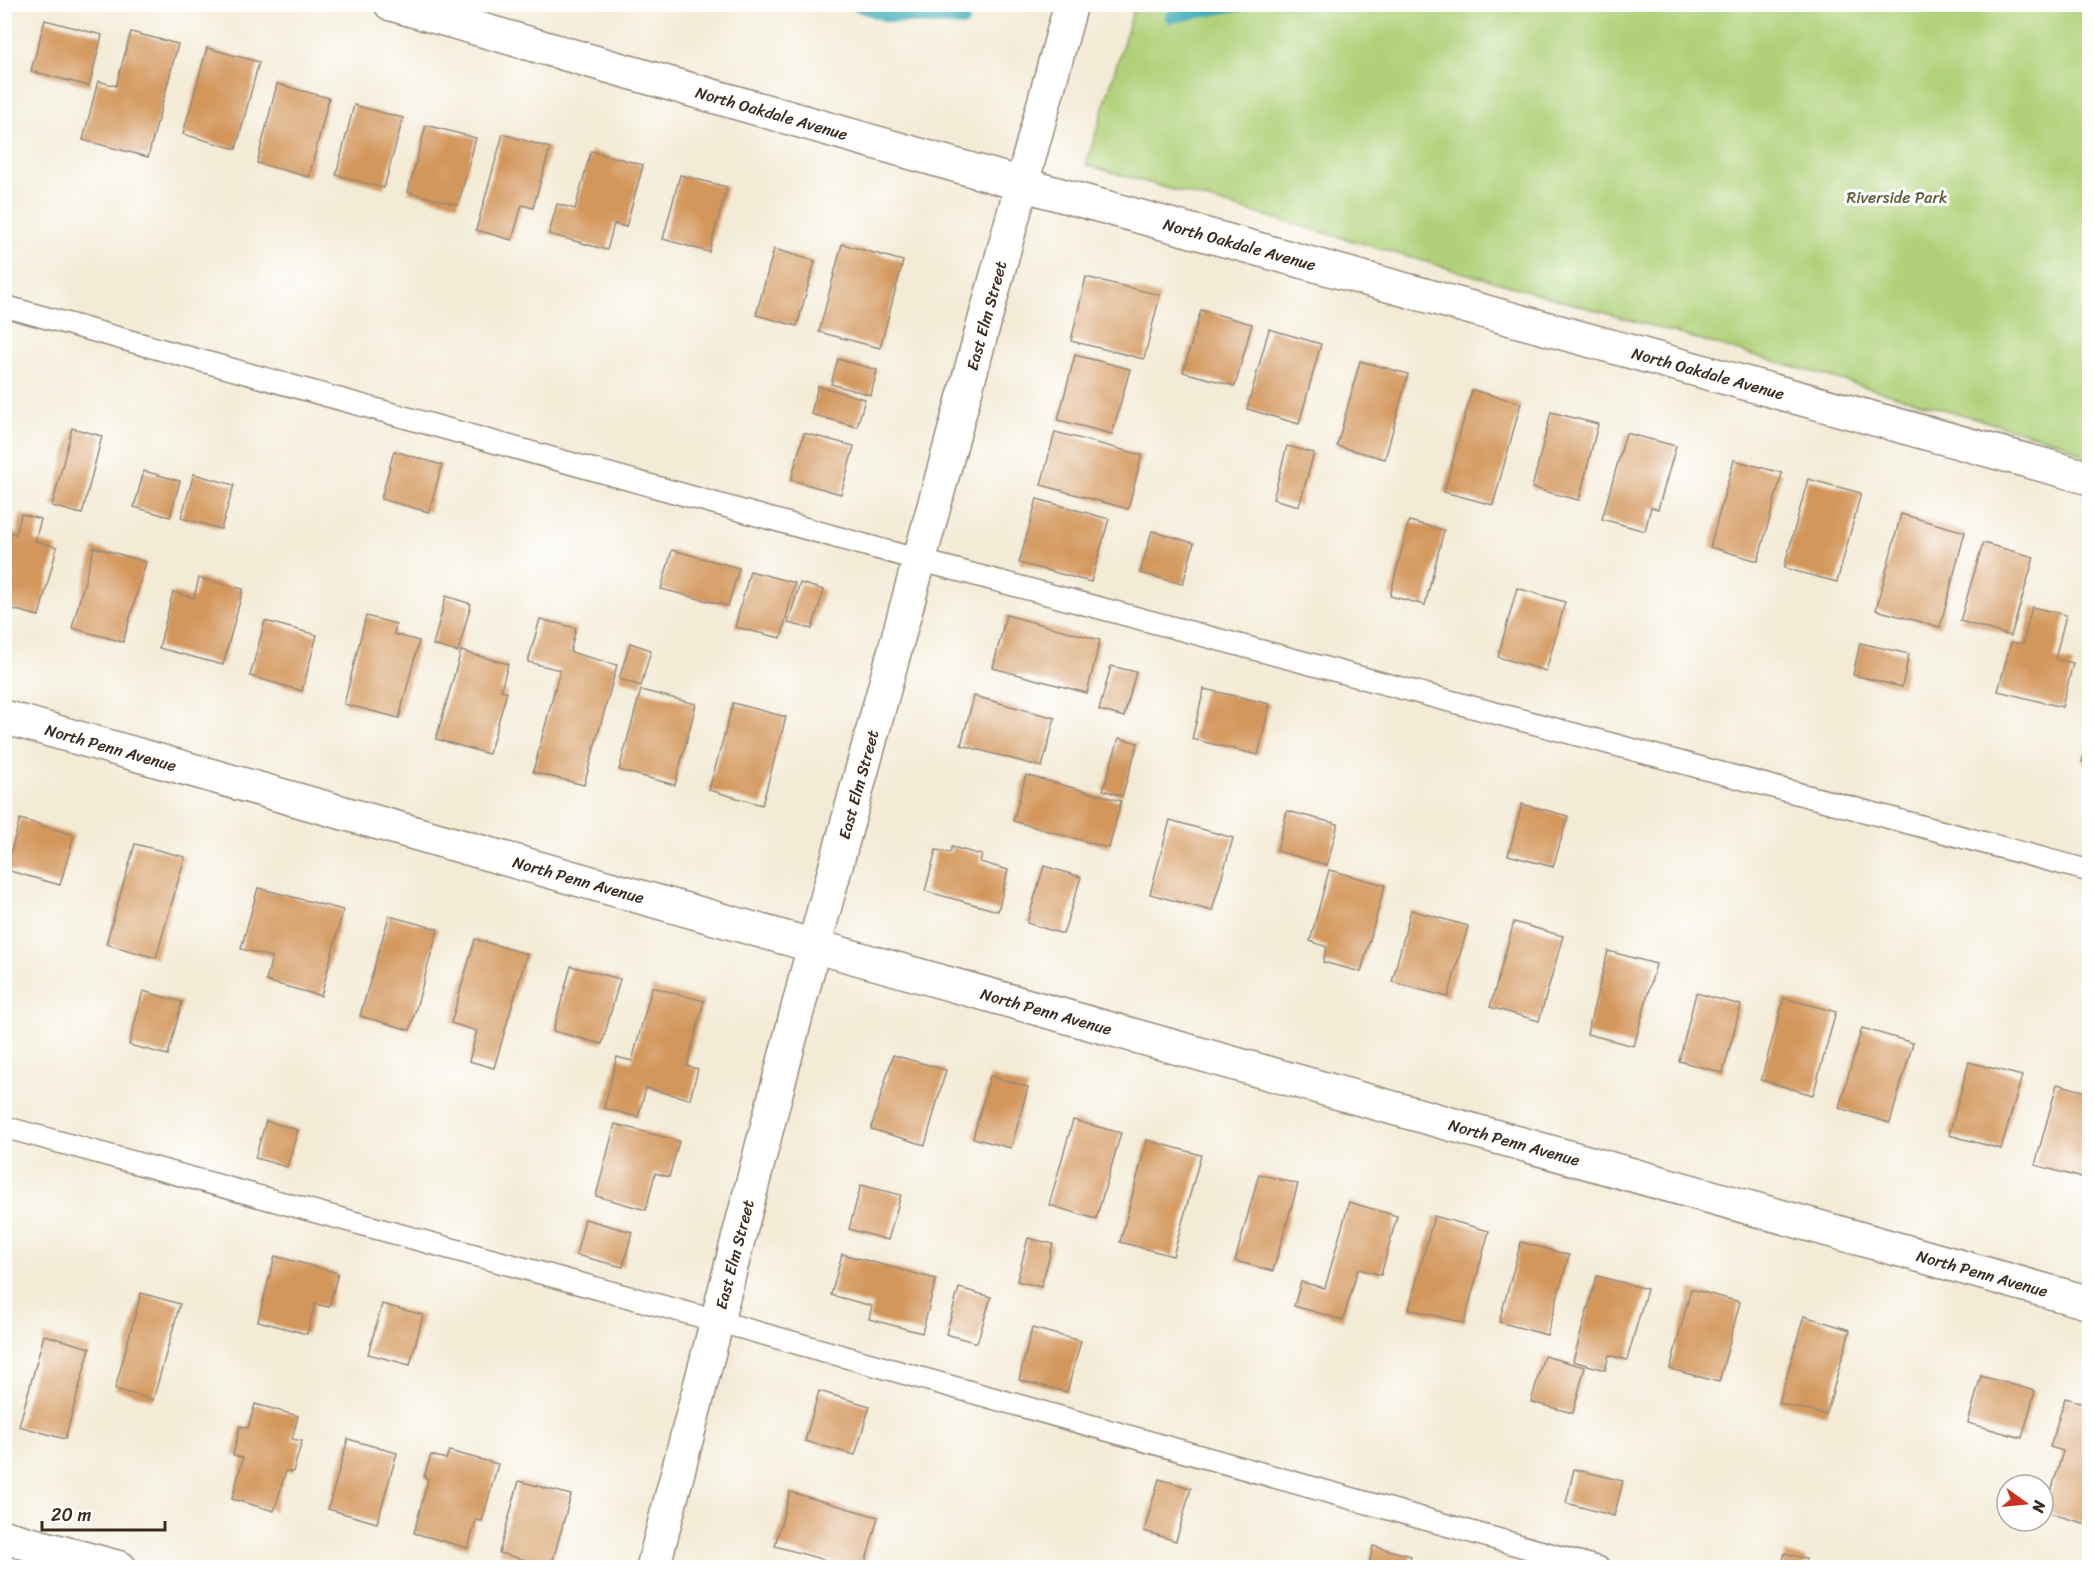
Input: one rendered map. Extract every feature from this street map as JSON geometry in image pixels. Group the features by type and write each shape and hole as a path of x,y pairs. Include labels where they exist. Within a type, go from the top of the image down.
{"street":[{"name":"North Oakdale Avenue","path":"392,4 1021,184 2090,478"},
{"name":"East Elm Street","path":"653,1568 814,946 1071,4"},
{"name":"North Penn Avenue","path":"4,717 2090,1303"},
{"path":"4,1537 120,1568"}],"lane":[{"path":"4,306 919,560 2090,872"},
{"path":"4,1127 717,1321 1600,1568"}],"green space":[{"name":"Riverside Park","path":"1135,5 2089,5 2089,459 2062,443 1086,165"}],"building":[{"path":"45,20 102,35 89,86 31,71"},
{"path":"131,32 178,44 148,157 83,140 98,81 116,86"},
{"path":"207,48 259,62 236,149 183,134"},
{"path":"277,84 329,98 309,177 257,163"},
{"path":"354,105 403,118 384,188 336,175"},
{"path":"426,125 476,138 458,205 408,192"},
{"path":"503,134 550,148 533,208 522,205 512,240 476,230"},
{"path":"591,151 643,165 626,227 614,224 607,250 549,234 557,204 575,209"},
{"path":"680,175 727,187 709,252 663,239"},
{"path":"842,244 903,261 880,348 819,332"},
{"path":"774,249 815,261 797,326 756,315"},
{"path":"1086,277 1160,295 1144,359 1071,341"},
{"path":"1201,310 1252,324 1235,386 1183,372"},
{"path":"1269,329 1321,344 1299,424 1247,409"},
{"path":"1075,355 1130,369 1112,434 1058,420"},
{"path":"838,359 877,370 871,395 831,384"},
{"path":"1360,361 1408,374 1385,459 1337,446"},
{"path":"818,386 865,399 857,427 811,414"},
{"path":"1472,390 1521,403 1493,505 1444,492"},
{"path":"1551,412 1598,424 1579,500 1532,488"},
{"path":"72,428 102,436 82,514 52,506"},
{"path":"1055,432 1142,455 1128,509 1041,485"},
{"path":"804,433 854,446 841,494 791,480"},
{"path":"1626,433 1676,446 1658,509 1651,507 1645,531 1602,519"},
{"path":"1287,446 1314,453 1299,506 1273,499"},
{"path":"394,451 442,465 429,512 381,499"},
{"path":"1734,460 1782,473 1758,561 1710,547"},
{"path":"144,471 180,481 170,517 134,507"},
{"path":"194,474 234,485 221,529 181,518"},
{"path":"1808,479 1861,493 1837,582 1784,568"},
{"path":"1037,499 1109,519 1091,582 1019,563"},
{"path":"21,514 41,519 35,541 57,547 39,616 4,607 4,531 16,534"},
{"path":"1901,514 1965,532 1940,627 1876,610"},
{"path":"1409,521 1444,530 1425,605 1390,596"},
{"path":"1152,531 1194,543 1183,584 1140,573"},
{"path":"1983,543 2034,557 2011,636 1960,621"},
{"path":"94,547 146,562 123,642 72,628"},
{"path":"672,550 739,568 728,606 661,589"},
{"path":"750,571 795,583 781,638 735,627"},
{"path":"199,578 243,589 223,665 159,648 173,592 194,598"},
{"path":"800,583 824,590 812,629 788,623"},
{"path":"1517,588 1565,602 1546,671 1498,657"},
{"path":"446,596 471,604 458,652 433,645"},
{"path":"2032,607 2066,615 2055,659 2073,663 2062,707 1998,691 2011,642 2023,644"},
{"path":"1006,615 1100,640 1087,693 993,668"},
{"path":"366,616 396,624 394,634 419,641 399,718 344,704"},
{"path":"540,619 576,628 570,652 617,665 584,785 533,772 560,670 528,662"},
{"path":"265,621 317,635 302,691 250,676"},
{"path":"630,643 651,650 641,686 619,679"},
{"path":"1860,643 1909,654 1902,687 1853,675"},
{"path":"461,651 508,664 501,690 507,692 489,754 436,739"},
{"path":"1111,666 1136,672 1124,717 1099,710"},
{"path":"1204,689 1270,704 1258,755 1192,739"},
{"path":"641,690 696,704 675,785 619,770"},
{"path":"974,696 1055,718 1042,767 961,745"},
{"path":"733,703 786,717 762,805 709,790"},
{"path":"2090,737 2090,764 2082,762"},
{"path":"1119,738 1138,743 1122,796 1103,790"},
{"path":"1026,775 1121,801 1109,848 1013,821"},
{"path":"1522,804 1568,816 1553,867 1508,855"},
{"path":"1287,811 1338,824 1327,865 1277,851"},
{"path":"20,819 74,835 60,885 6,870"},
{"path":"1170,820 1233,838 1212,911 1150,894"},
{"path":"135,844 185,857 156,958 106,944"},
{"path":"952,847 982,855 980,862 1008,870 998,911 925,891 936,850 950,853"},
{"path":"1044,866 1081,877 1063,934 1027,923"},
{"path":"1329,870 1385,885 1361,972 1323,962 1327,947 1310,941"},
{"path":"258,888 343,910 321,996 266,981 272,957 241,949"},
{"path":"1411,910 1468,926 1448,997 1392,982"},
{"path":"389,916 438,929 410,1030 360,1016"},
{"path":"1514,922 1563,936 1539,1021 1490,1007"},
{"path":"475,939 527,954 494,1068 469,1061 477,1031 451,1023"},
{"path":"1608,951 1656,964 1634,1046 1587,1034"},
{"path":"571,966 620,979 602,1044 553,1031"},
{"path":"652,987 704,1001 687,1066 698,1069 690,1099 646,1088 638,1117 604,1108 617,1057 632,1061"},
{"path":"143,991 182,1002 168,1055 129,1045"},
{"path":"1696,993 1741,1005 1723,1073 1679,1061"},
{"path":"1784,998 1836,1012 1813,1095 1761,1080"},
{"path":"1862,1028 1913,1043 1890,1123 1839,1108"},
{"path":"893,1055 946,1070 925,1145 871,1129"},
{"path":"1969,1062 2022,1076 2001,1149 1949,1135"},
{"path":"990,1076 1028,1087 1011,1148 973,1138"},
{"path":"2057,1084 2090,1093 2090,1165 2086,1179 2035,1165"},
{"path":"1073,1120 1121,1133 1096,1219 1049,1205"},
{"path":"266,1121 298,1130 287,1167 255,1158"},
{"path":"615,1124 679,1141 669,1177 655,1173 646,1210 596,1196"},
{"path":"1147,1140 1201,1155 1173,1256 1120,1242"},
{"path":"1259,1174 1298,1184 1273,1271 1235,1261"},
{"path":"861,1185 901,1195 888,1240 849,1229"},
{"path":"1349,1202 1397,1216 1381,1275 1358,1269 1343,1320 1294,1306 1301,1282 1325,1288"},
{"path":"1434,1216 1489,1231 1464,1323 1409,1309"},
{"path":"585,1219 632,1232 623,1267 576,1255"},
{"path":"1028,1238 1053,1244 1041,1287 1017,1281"},
{"path":"1521,1242 1569,1255 1547,1335 1499,1322"},
{"path":"842,1254 936,1279 922,1333 869,1319 872,1306 831,1295"},
{"path":"275,1256 338,1273 329,1307 315,1304 307,1334 258,1321"},
{"path":"1597,1276 1647,1289 1627,1360 1609,1355 1605,1370 1573,1361"},
{"path":"959,1288 991,1297 977,1343 946,1334"},
{"path":"1691,1289 1740,1302 1719,1382 1670,1369"},
{"path":"141,1293 180,1304 153,1400 115,1389"},
{"path":"382,1304 423,1315 410,1365 368,1354"},
{"path":"1804,1316 1850,1330 1826,1415 1779,1403"},
{"path":"1032,1328 1081,1341 1067,1392 1019,1380"},
{"path":"44,1335 90,1348 65,1439 19,1426"},
{"path":"1544,1356 1585,1367 1573,1413 1531,1402"},
{"path":"1981,1376 2035,1391 2022,1438 1968,1423"},
{"path":"819,1391 870,1406 855,1455 805,1441"},
{"path":"2065,1398 2090,1405 2090,1525 2055,1515 2055,1478 2063,1451 2050,1447"},
{"path":"255,1404 298,1416 292,1439 302,1441 293,1472 286,1471 274,1511 232,1499 243,1458 233,1455 240,1426 248,1428"},
{"path":"348,1439 397,1453 377,1523 328,1509"},
{"path":"449,1451 498,1464 482,1521 476,1520 468,1548 414,1533 428,1479 424,1477 431,1455 446,1459"},
{"path":"1574,1469 1623,1481 1614,1516 1566,1503"},
{"path":"1159,1479 1191,1488 1176,1541 1144,1531"},
{"path":"519,1481 571,1495 551,1567 499,1553"},
{"path":"790,1492 878,1517 864,1568 853,1568 775,1546"},
{"path":"1373,1546 1411,1556 1408,1568 1368,1568"},
{"path":"1785,1553 1806,1559 1803,1568 1781,1568"}],"waterway":[{"path":"854,4 887,16 964,21"},
{"path":"1171,17 1244,4"}]}
